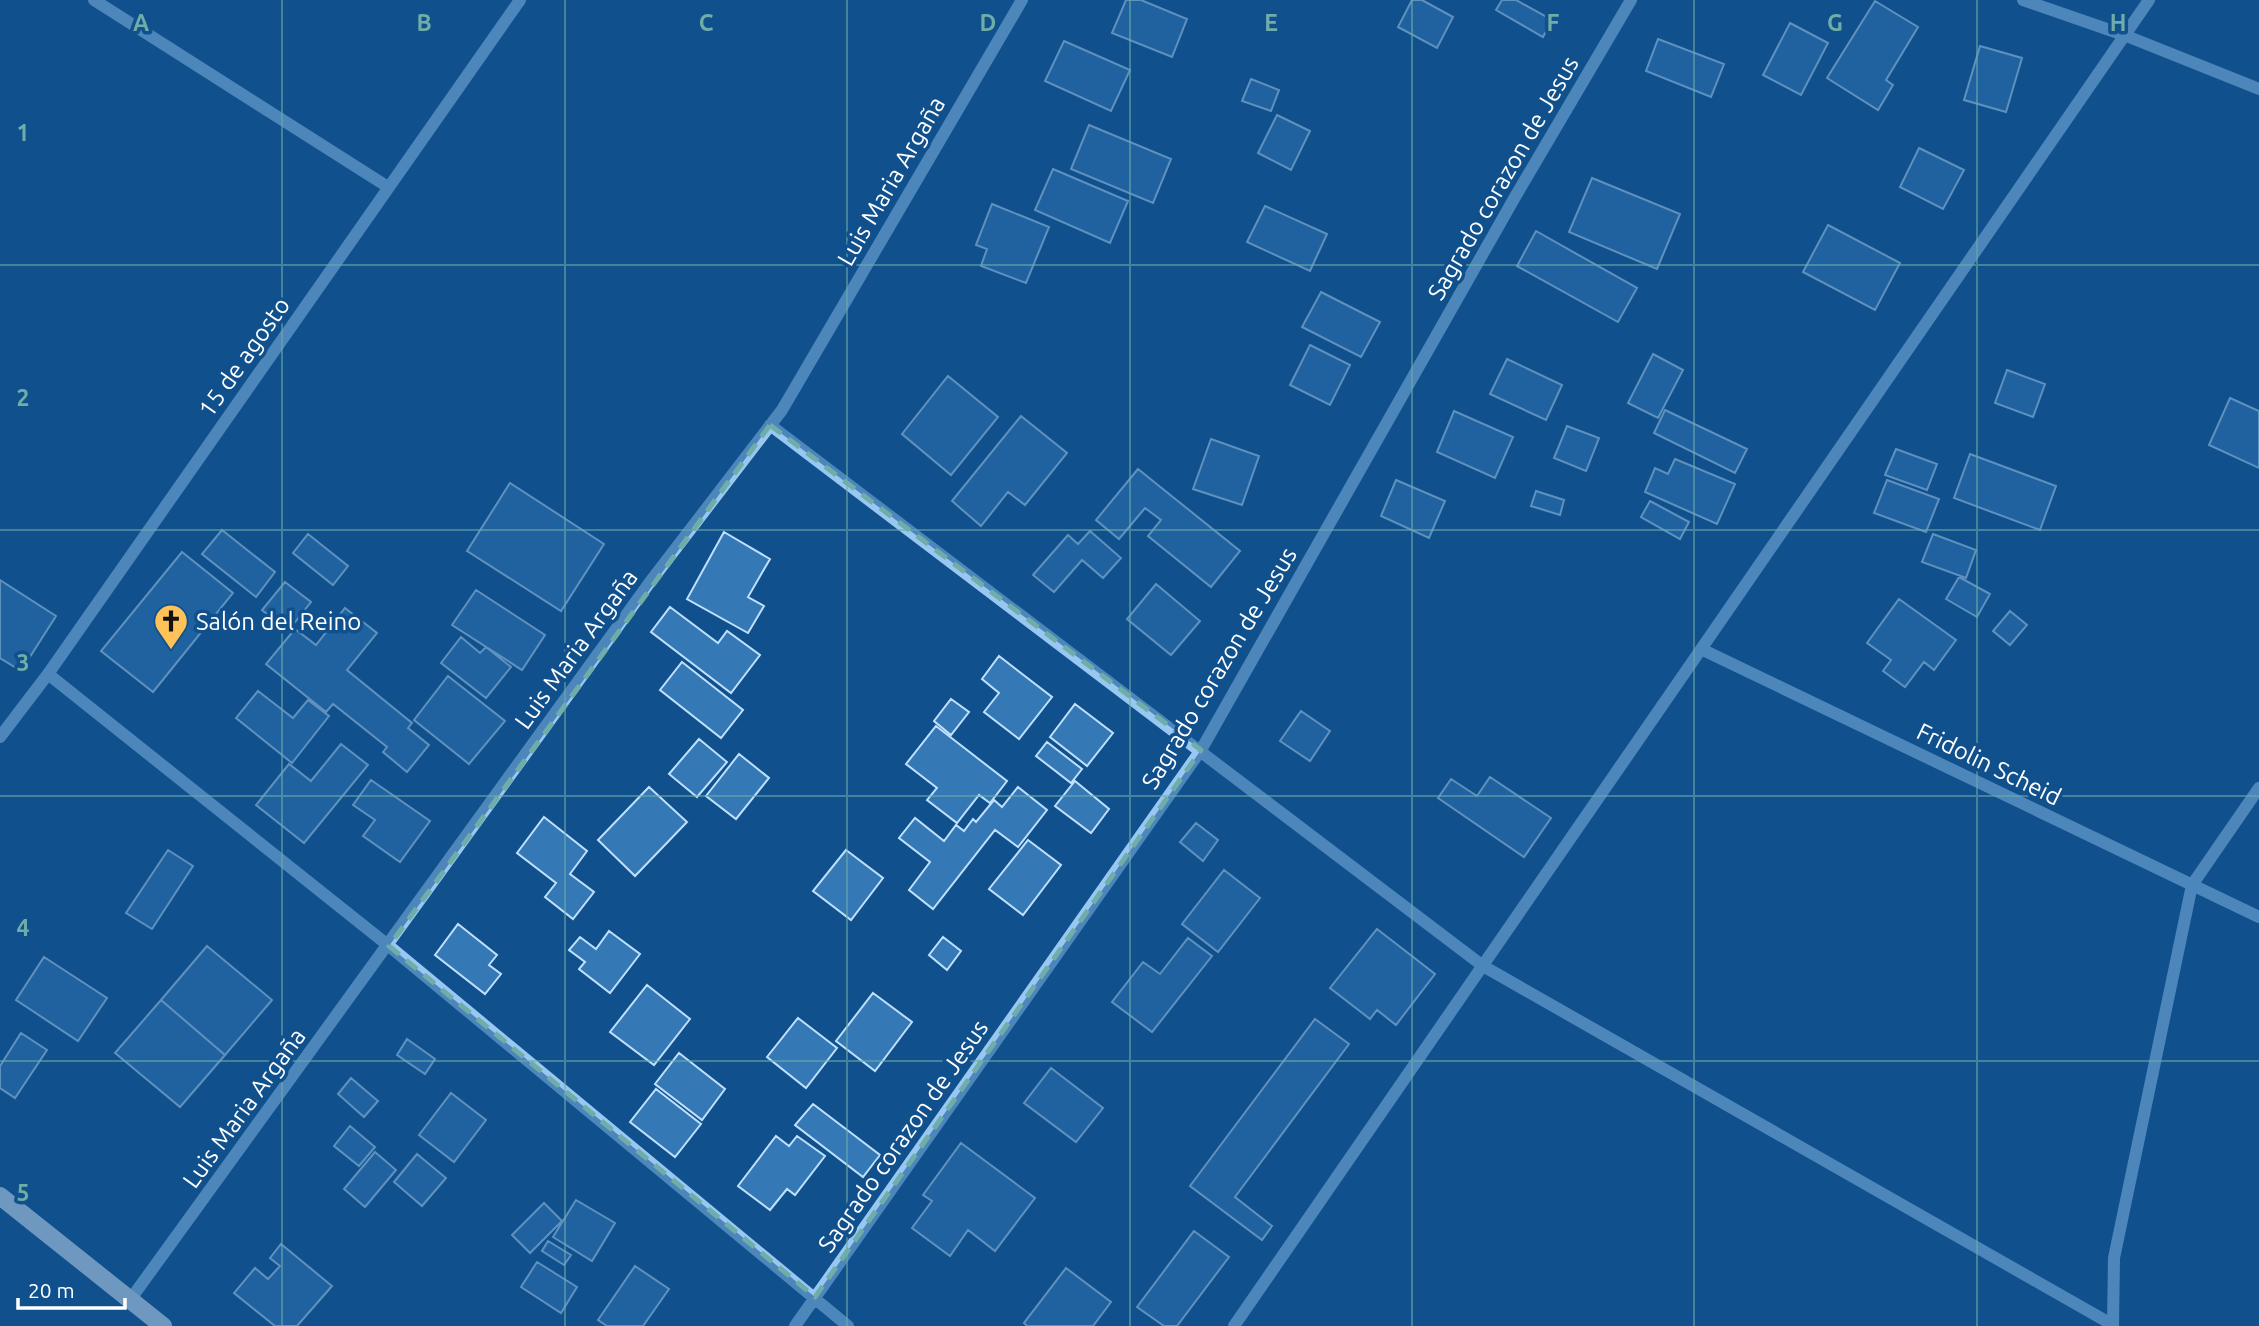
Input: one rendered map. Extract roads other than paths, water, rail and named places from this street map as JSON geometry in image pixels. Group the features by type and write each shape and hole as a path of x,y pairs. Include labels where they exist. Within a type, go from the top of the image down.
{"main road":[{"path":"0,1196 163,1326"}],"street":[{"path":"94,0 388,187"},
{"name":"15 de agosto","path":"0,737 48,674 520,0"},
{"name":"Luis Maria Argaña","path":"130,1300 650,582 789,398 1022,0"},
{"name":"Sagrado corazon de Jesus","path":"794,1326 1200,750 1515,197 1631,0"},
{"path":"2023,0 2124,35 2259,89"},
{"path":"1234,1326 2148,0"},
{"path":"770,425 1483,966 2113,1325 2114,1258 2192,885 2259,788"},
{"name":"Fridolin Scheid","path":"1701,649 2259,916"},
{"path":"48,674 388,946 848,1326"}],"place":[{"name":"Salón del Reino","path":"171,651"}]}
